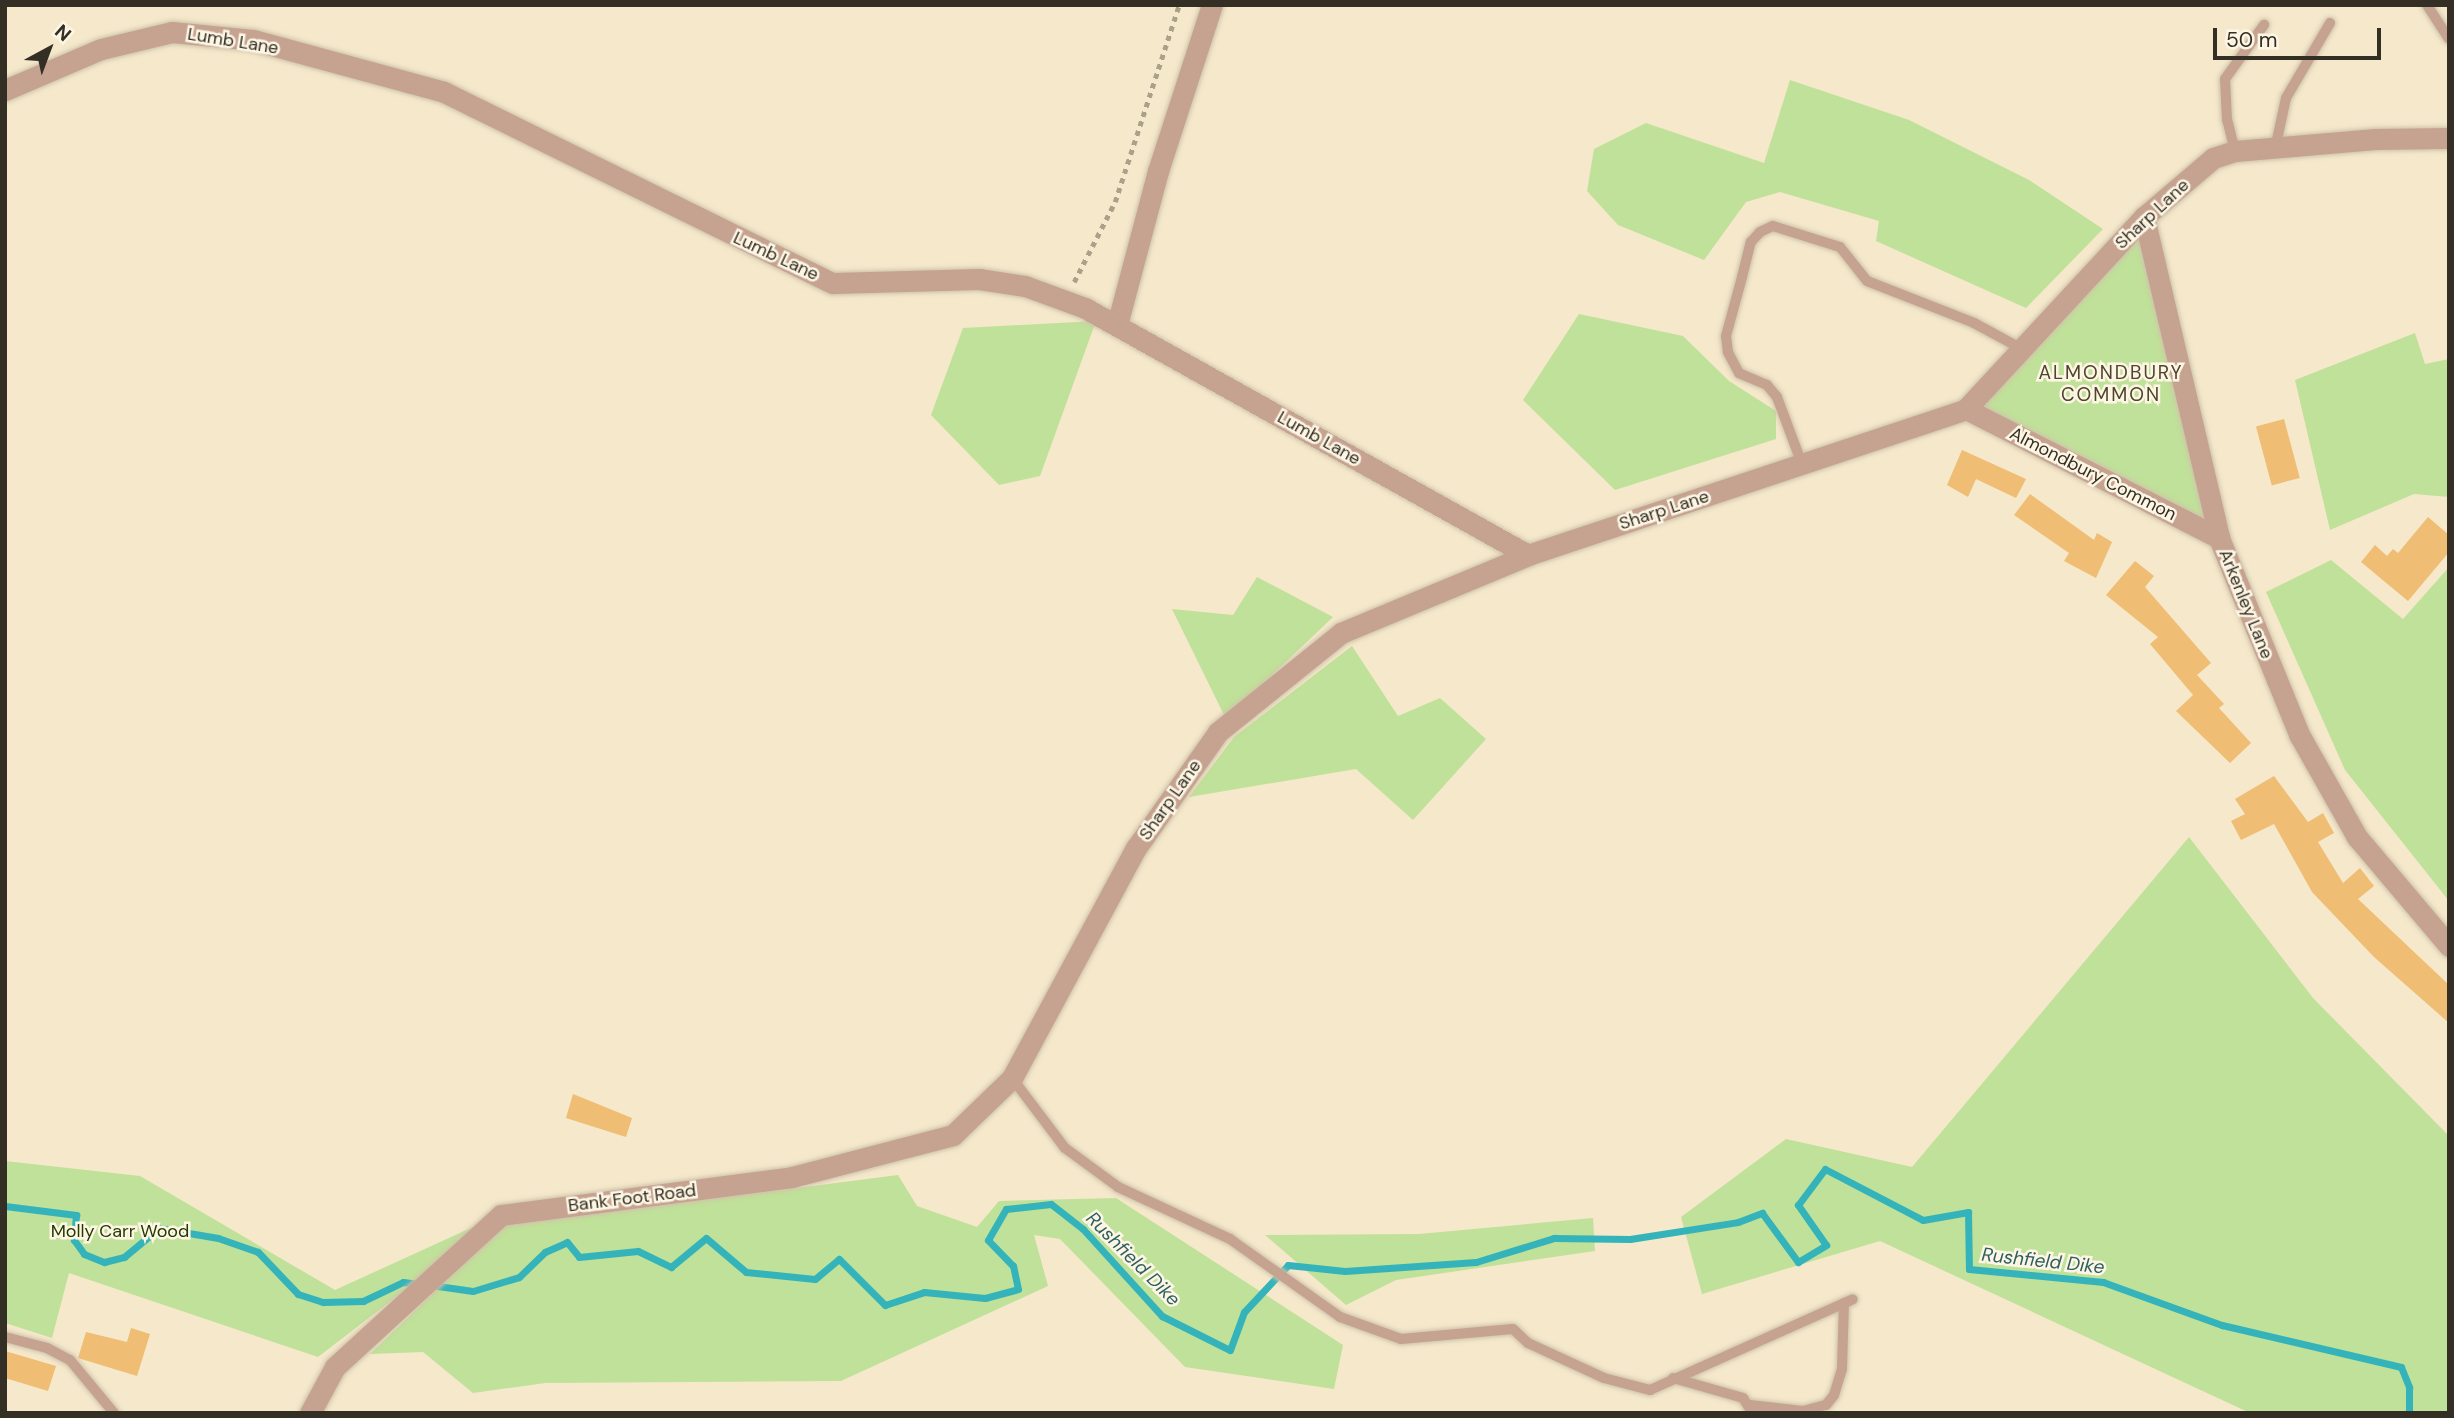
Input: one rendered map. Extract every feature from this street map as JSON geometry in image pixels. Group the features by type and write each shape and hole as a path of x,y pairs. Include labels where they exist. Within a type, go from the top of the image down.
{"street":[{"path":"1117,325 1158,171 1212,5"},
{"name":"Lumb Lane","path":"5,90 101,49 172,32 253,40 444,92 832,283 979,279 1025,286 1063,303 1085,307 1528,555"},
{"name":"Sharp Lane","path":"1012,1078 1136,848 1218,732 1341,633 1528,555 1966,409 2144,217 2213,158 2235,151 2375,139 2449,138"},
{"name":"Arkenley Lane","path":"2144,217 2219,538 2300,736 2357,836 2449,946"},
{"name":"Almondbury Common","path":"1966,409 2219,538"},
{"name":"Bank Foot Road","path":"310,1413 335,1367 501,1215 792,1177 939,1139 953,1135 1012,1078"}],"lane":[{"path":"2427,5 2449,39"},
{"path":"2275,149 2286,98 2330,23"},
{"path":"2235,151 2227,120 2225,79 2264,25"},
{"path":"1802,464 1777,397 1767,386 1739,373 1728,352 1726,336 1751,242 1765,229 1773,226 1840,247 1867,281 1973,323 2022,349"},
{"path":"1012,1078 1076,1156 1118,1187 1230,1239 1288,1283 1340,1317 1401,1339 1513,1329 1528,1343 1604,1378 1650,1390 1673,1378 1849,1301 1842,1369 1834,1395 1826,1405 1785,1412 1750,1409 1743,1398 1673,1378"},
{"path":"5,1337 47,1348 69,1360 114,1413"}],"path":[{"path":"1063,303 1115,202 1179,5"}],"green space":[{"path":"1790,80 1909,120 2029,180 2103,229 2026,308 1876,241 1879,221 1780,192 1746,202 1704,260 1618,225 1587,191 1594,149 1646,123 1764,163"},
{"name":"Almondbury Common","path":"2148,216 2220,538 1969,409"},
{"path":"1579,314 1683,336 1729,381 1776,411 1776,439 1615,490 1523,400"},
{"path":"1096,321 1040,476 999,485 931,415 963,328"},
{"path":"2415,333 2425,364 2449,359 2449,497 2414,494 2330,530 2295,380"},
{"path":"2331,560 2403,619 2449,567 2449,901 2345,770 2266,592"},
{"path":"1257,577 1333,617 1226,719 1172,609 1233,615"},
{"path":"1352,646 1398,716 1440,698 1486,739 1413,820 1356,769 1189,797 1234,737"},
{"path":"2189,837 2313,998 2449,1136 2449,1413 2250,1413 1880,1241 1702,1294 1681,1217 1786,1139 1912,1167"},
{"name":"Molly Carr Wood","path":"5,1161 140,1176 335,1290 508,1211 318,1357 69,1273 52,1338 5,1323"},
{"path":"898,1175 917,1206 977,1227 999,1201 1116,1198 1343,1345 1334,1389 1185,1367 1060,1239 1034,1235 1048,1286 841,1381 545,1383 473,1393 423,1352 370,1354 503,1226"},
{"path":"1593,1218 1595,1251 1396,1280 1346,1305 1265,1235 1419,1234"}],"building":[{"path":"2284,419 2300,478 2272,485 2256,427"},
{"path":"1962,450 2026,479 2016,498 1976,479 1968,497 1947,485"},
{"path":"2030,494 2094,540 2097,533 2112,542 2096,578 2064,561 2069,553 2014,515"},
{"path":"2428,517 2449,535 2449,552 2408,601 2361,562 2375,545 2387,556 2393,549 2398,553"},
{"path":"2135,561 2154,576 2145,587 2211,663 2197,675 2224,704 2219,708 2251,743 2230,763 2176,711 2193,695 2150,644 2158,637 2106,595"},
{"path":"2274,776 2308,822 2323,813 2334,833 2318,842 2343,883 2360,868 2374,886 2358,899 2449,985 2449,1023 2374,957 2312,892 2274,824 2241,840 2231,821 2245,814 2235,799"},
{"path":"573,1094 632,1118 626,1137 566,1118"},
{"path":"131,1328 150,1334 137,1376 78,1358 86,1332 127,1342"},
{"path":"5,1351 56,1366 48,1391 5,1378"}],"waterway":[{"name":"Rushfield Dike","path":"431,1285 473,1291 519,1277 545,1252 567,1242 579,1257 638,1251 671,1267 706,1238 746,1272 815,1279 839,1259 885,1305 924,1292 985,1298 1018,1289 1013,1266 988,1240 1006,1209 1051,1204 1083,1229 1162,1316 1230,1350 1244,1312 1288,1265 1345,1271 1476,1262 1554,1238 1630,1239 1738,1222 1762,1213 1798,1262 1826,1245 1798,1205 1825,1169 1923,1220 1968,1212 1969,1269 2103,1282 2222,1325 2401,1367 2409,1387 2409,1413"},
{"name":"Rushfield Dike","path":"5,1206 76,1215 74,1240 84,1254 104,1262 124,1257 159,1228 218,1238 258,1252 298,1294 323,1302 363,1301 403,1282 419,1284"}],"district":[{"name":"ALMONDBURY COMMON","path":"2111,384"}]}
